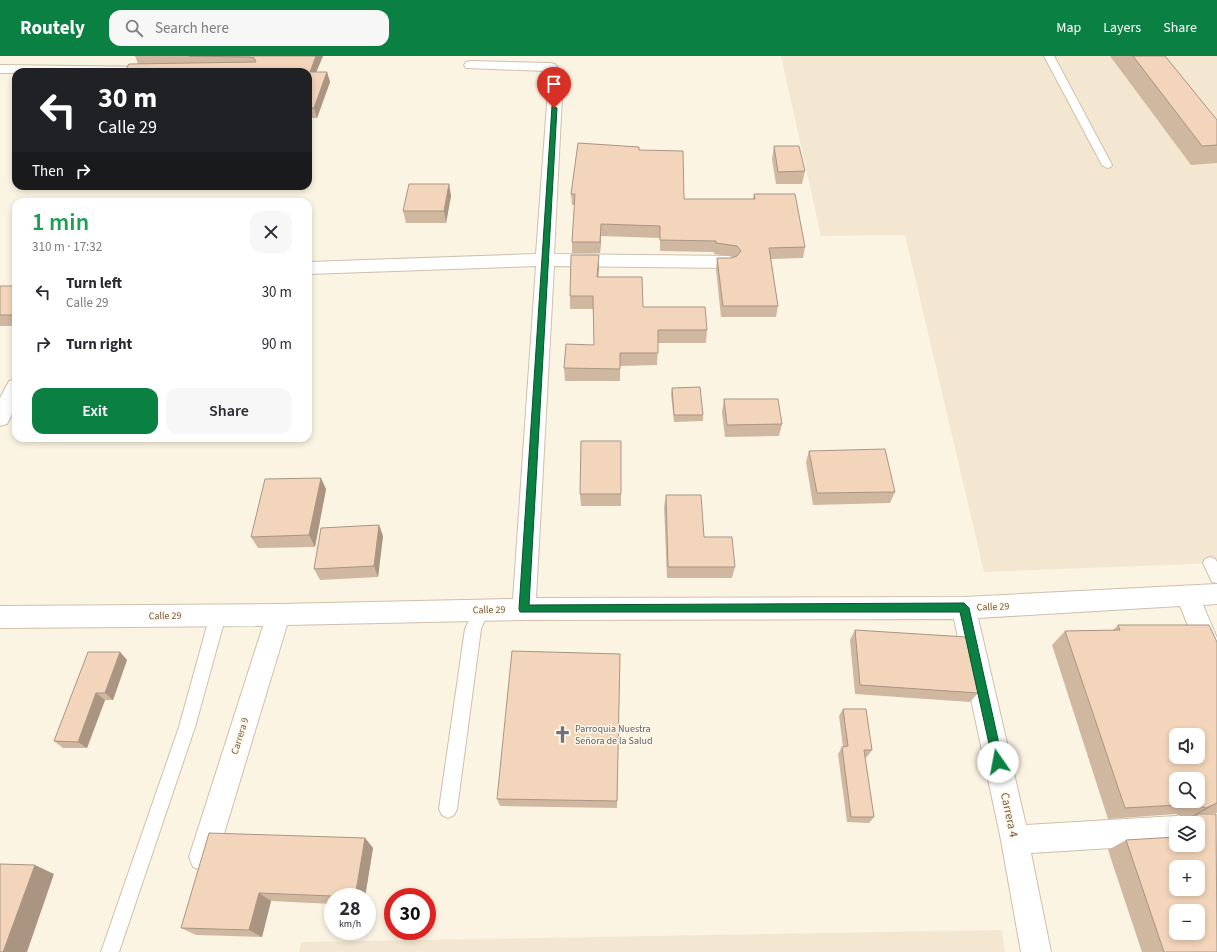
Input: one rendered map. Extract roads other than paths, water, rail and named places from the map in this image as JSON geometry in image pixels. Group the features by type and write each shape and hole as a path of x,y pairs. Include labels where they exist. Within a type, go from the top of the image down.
{"street":[{"path":"48,68 55,56"},
{"path":"471,65 550,66 556,77 524,609"},
{"path":"0,69 12,69"},
{"path":"312,268 546,260 729,262"},
{"path":"0,418 12,394"},
{"name":"Calle 29","path":"0,618 278,615 524,609 964,608 1217,594"},
{"path":"1187,596 1217,666"},
{"name":"Carrera 4","path":"964,608 1015,840 1036,952"},
{"name":"Carrera 9","path":"203,857 278,615"},
{"path":"1015,840 1169,830"}],"lane":[{"path":"1049,56 1107,165"},
{"path":"1210,563 1217,577"},
{"path":"448,809 473,629 481,610"},
{"path":"110,952 187,727 218,615"}],"place":[{"name":"Parroquia Nuestra Señora de la Salud","path":"562,735"}]}
